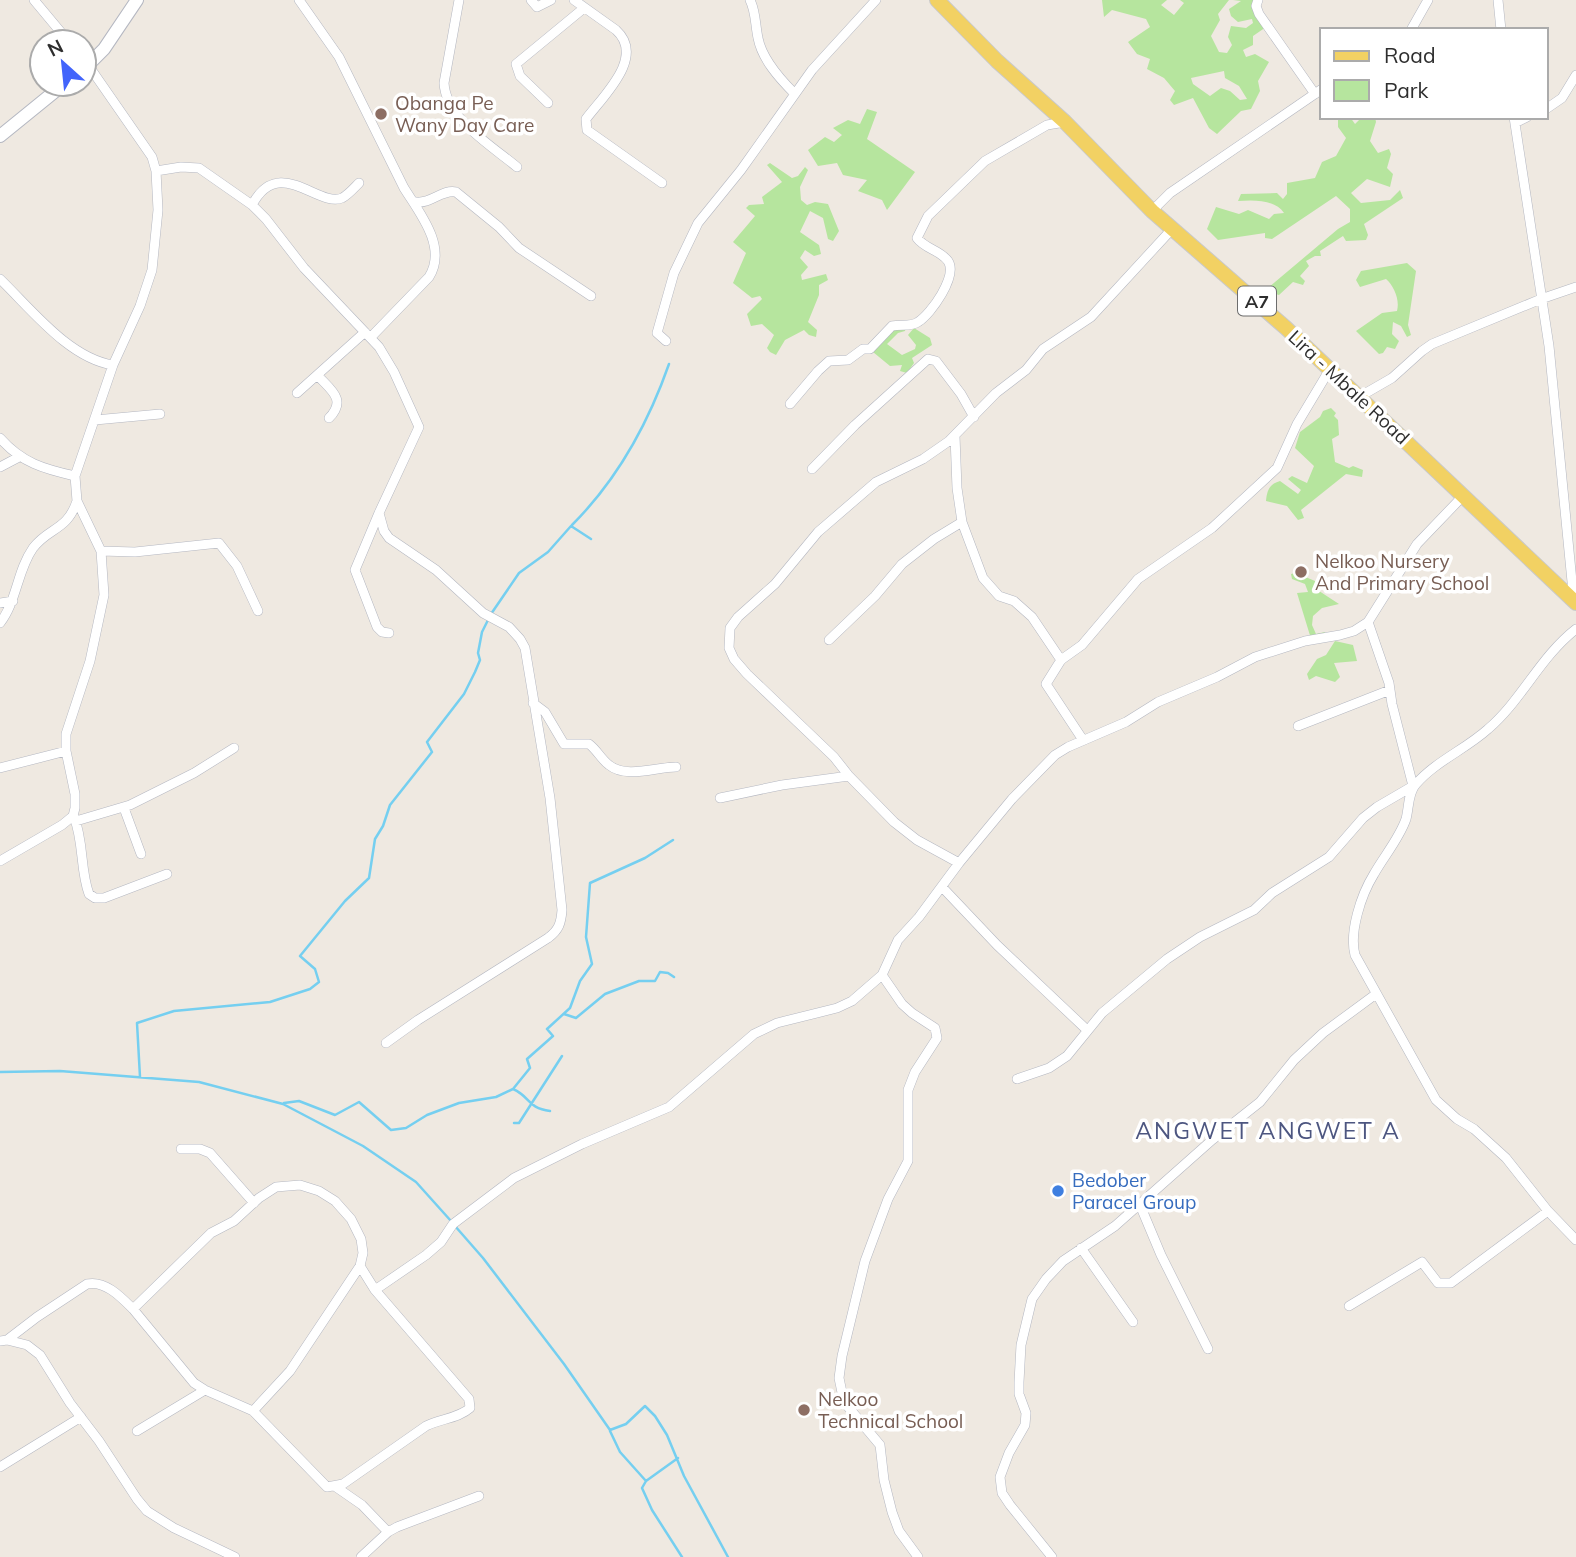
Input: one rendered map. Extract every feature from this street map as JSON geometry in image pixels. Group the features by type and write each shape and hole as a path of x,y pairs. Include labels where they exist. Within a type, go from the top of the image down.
{"main road":[{"name":"Lira - Mbale Road","path":"937,0 996,61 1065,122 1171,229 1252,297 1330,369 1575,602"}],"street":[{"path":"34,0 57,28"},
{"path":"98,51 119,29 137,0"},
{"path":"296,393 413,295 435,268 431,237 416,202 404,188 336,51 299,0"},
{"path":"459,0 443,83 446,94 468,126 517,167"},
{"path":"531,0 537,7 551,0"},
{"path":"574,0 622,36 626,50 624,67 586,119 586,128 662,183"},
{"path":"750,0 755,11 761,48 780,78 794,93"},
{"path":"666,341 657,333 660,318 674,272 693,232 812,70 876,0"},
{"path":"1152,211 1170,192 1319,91 1259,13 1256,6 1258,0"},
{"path":"1412,28 1428,0"},
{"path":"1498,0 1501,28"},
{"path":"548,103 520,76 516,64 584,8"},
{"path":"1548,108 1562,98 1576,75"},
{"path":"98,81 146,148 156,171 158,210 152,270 140,306 113,365 75,476 77,501 101,551 104,595 90,661 66,734 66,751 75,794 74,819 89,894 95,898 104,898 167,874"},
{"path":"0,136 47,98"},
{"path":"1515,120 1549,346 1575,602"},
{"path":"790,404 829,361 848,360 863,349 870,349 892,326 912,325 933,308 949,276 950,268 944,258 923,245 918,238 928,216 988,159 1047,125 1065,122"},
{"path":"156,171 188,166 199,168 252,205 267,219 304,268 368,335 394,372 419,427 355,570 377,627 382,632 389,633"},
{"path":"252,205 261,191 281,183 306,187 337,199 359,183"},
{"path":"416,202 426,202 450,191 456,192 499,227 519,248 591,296"},
{"path":"959,863 908,834 876,806 834,757 760,688 734,659 728,645 730,628 738,617 775,584 818,532 876,482 923,459 955,436 996,393 1026,370 1051,342 1091,317 1171,229"},
{"path":"0,279 73,350 99,363 113,365"},
{"path":"1359,397 1392,377 1432,344 1576,287"},
{"path":"812,469 855,425 928,359 936,361 961,394 974,417"},
{"path":"1083,740 1046,684 1061,660 1082,645 1148,571 1212,528 1277,468 1297,424 1330,369"},
{"path":"318,376 338,401 337,411 329,418"},
{"path":"95,420 160,414"},
{"path":"955,436 957,488 962,522 983,578 990,589 999,596 1014,601 1032,617 1061,660"},
{"path":"0,438 19,457 50,471 75,476"},
{"path":"0,467 19,457"},
{"path":"376,1290 426,1255 441,1242 453,1224 514,1178 582,1144 669,1107 754,1034 777,1023 837,1008 852,1001 882,975 898,940 1012,799 1055,755 1109,730 1158,702 1272,650 1354,631 1368,622 1417,544 1463,496"},
{"path":"0,623 10,609 24,564 33,549 67,522 77,501"},
{"path":"379,513 389,538 436,570 483,613 515,633 525,648 550,798 562,910 562,923 556,932 386,1043"},
{"path":"829,640 875,596 902,564 934,539 962,522"},
{"path":"101,551 135,552 219,543 237,566 258,611"},
{"path":"0,603 13,601"},
{"path":"1368,622 1384,663 1413,786 1405,820 1393,845 1371,878 1352,932 1355,955 1436,1100 1506,1158 1548,1211 1576,1240"},
{"path":"1017,1079 1049,1068 1067,1056 1087,1030 1167,959 1200,937 1254,910 1272,893 1329,857 1363,818 1413,786 1433,768 1489,729 1561,641 1576,629"},
{"path":"1298,726 1390,690"},
{"path":"533,703 545,712 564,744 588,743 612,768 629,772 676,767"},
{"path":"0,861 74,819 124,808 194,773 234,748"},
{"path":"0,768 66,751"},
{"path":"720,798 782,785 849,776"},
{"path":"124,808 141,854"},
{"path":"942,887 997,945 1087,1030"},
{"path":"882,975 902,1004 935,1028 937,1038 915,1072 908,1090 908,1161 888,1199 865,1261 839,1378 844,1402 880,1445 884,1480 892,1512 899,1531 918,1557"},
{"path":"1052,1557 1002,1493 1000,1477 1015,1439 1025,1425 1026,1413 1019,1394 1021,1345 1032,1299 1063,1261 1115,1226 1140,1205 1212,1140 1260,1102 1294,1060 1323,1033 1376,994"},
{"path":"181,1149 200,1149 210,1153 254,1203"},
{"path":"133,1309 211,1233 234,1221 270,1190 281,1185 300,1185 326,1194 344,1210 357,1229 362,1246 360,1266 290,1371 253,1411"},
{"path":"1140,1205 1161,1255 1208,1349"},
{"path":"1349,1306 1422,1262 1438,1283 1451,1283 1548,1211"},
{"path":"1081,1248 1133,1322"},
{"path":"4,1341 87,1284 108,1287 133,1309 166,1346 188,1378 205,1390 253,1411 327,1487 336,1486 365,1470 417,1431 439,1419 464,1413 471,1405 469,1399 376,1290 360,1266"},
{"path":"4,1341 27,1345 40,1355 136,1499 147,1511 174,1528 235,1557"},
{"path":"137,1431 205,1390"},
{"path":"0,1466 81,1417"},
{"path":"336,1486 362,1505 388,1532"},
{"path":"361,1557 388,1532 479,1496"}],"green space":[{"path":"1102,0 1167,0 1161,5 1174,15 1184,3 1180,0 1229,0 1218,14 1220,20 1211,36 1219,52 1227,53 1232,45 1228,37 1231,26 1246,28 1253,23 1252,19 1238,22 1231,16 1229,9 1241,1 1233,0 1255,0 1269,25 1253,36 1253,45 1243,50 1246,57 1255,54 1269,62 1258,81 1260,91 1251,109 1241,111 1217,134 1209,128 1193,98 1174,105 1170,100 1175,91 1164,78 1147,69 1150,59 1137,54 1128,42 1150,27 1146,19 1112,10 1104,17","holes":["1224,71 1225,78 1239,86 1247,99 1240,100 1230,91 1221,88 1210,96 1193,84 1191,78"]},
{"path":"867,109 877,112 867,139 915,172 887,210 882,200 858,191 867,180 843,175 837,163 818,166 808,150 825,137 834,142 842,135 833,128 848,120 860,124"},
{"path":"1351,119 1355,124 1360,119 1375,119 1370,141 1378,153 1389,149 1391,154 1387,168 1393,174 1390,187 1367,179 1351,193 1361,203 1390,200 1400,190 1403,198 1364,224 1368,235 1366,240 1346,241 1343,236 1320,251 1321,256 1306,261 1309,266 1300,276 1305,281 1303,285 1293,282 1279,295 1272,293 1269,287 1350,222 1350,209 1336,196 1272,239 1265,238 1265,233 1218,240 1207,229 1216,207 1239,214 1248,210 1269,219 1274,214 1284,213 1269,203 1238,201 1241,194 1277,193 1283,199 1287,194 1287,183 1315,178 1322,162 1336,156 1346,138 1338,127 1338,120"},
{"path":"770,163 792,178 798,176 805,167 808,170 800,187 801,200 807,205 815,202 828,204 839,231 833,241 828,239 823,218 810,211 800,232 819,245 821,254 814,256 805,250 800,258 808,267 801,275 802,280 826,274 828,280 819,285 819,295 808,322 817,330 816,337 804,330 785,340 776,355 767,348 774,335 762,324 751,326 747,314 762,299 760,296 752,298 733,283 746,253 733,242 755,216 746,208 749,205 764,204 762,197 782,182 767,165"},
{"path":"1407,263 1416,271 1408,325 1411,335 1407,337 1401,326 1393,322 1392,334 1399,341 1395,349 1387,347 1379,354 1356,331 1382,313 1397,311 1396,293 1386,279 1360,287 1356,280 1361,271"},
{"path":"894,327 906,327 905,331 898,333 887,344 902,355 915,349 916,345 908,335 914,328 930,338 932,345 912,358 914,363 907,373 900,371 902,365 890,366 873,352"},
{"path":"1331,408 1338,420 1339,435 1332,439 1335,462 1363,470 1362,477 1346,474 1301,510 1304,518 1298,520 1287,506 1266,501 1267,494 1271,486 1280,481 1298,494 1301,490 1288,479 1292,476 1307,483 1314,466 1295,448 1300,432 1320,417 1323,411"},
{"path":"1296,573 1315,581 1316,589 1339,604 1322,608 1313,616 1312,625 1316,634 1325,632 1320,642 1312,642 1297,593 1308,592 1305,584 1292,579 1291,574"},
{"path":"1335,641 1353,645 1357,661 1334,663 1340,677 1335,682 1316,676 1309,680 1307,674 1317,659 1326,655"}],"waterway":[{"path":"572,525 603,489 630,450 669,364"},
{"path":"491,614 519,573 548,552 571,526 591,539"},
{"path":"140,1077 137,1023 174,1011 270,1002 310,989 319,982 315,969 300,956 345,901 369,878 375,839 390,805 432,752 427,742 464,694 480,660 478,653 482,632 488,620"},
{"path":"284,1103 299,1101 335,1115 359,1102 391,1130 406,1128 427,1115 459,1103 496,1097 513,1089 530,1068 527,1059 553,1036 547,1029 570,1008 580,981 592,964 586,937 590,883 645,858 673,840"},
{"path":"564,1014 576,1018 605,994 639,981 655,981 660,972 674,977"},
{"path":"514,1123 519,1123 562,1056"},
{"path":"0,1072 60,1071 199,1082 283,1104 363,1146 416,1182 451,1221"},
{"path":"513,1089 533,1105 550,1111"},
{"path":"455,1226 483,1258 564,1364 610,1430 626,1424 645,1406 655,1416 728,1557"},
{"path":"610,1431 620,1452 646,1481 678,1458"},
{"path":"646,1481 642,1488 652,1510 682,1557"}],"place":[{"name":"Obanga Pe Wany Day Care","path":"381,114"},
{"name":"Nelkoo Nursery And Primary School","path":"1301,572"},
{"name":"Bedober Paracel Group","path":"1058,1191"},
{"name":"Nelkoo Technical School","path":"804,1410"}],"district":[{"name":"ANGWET ANGWET A","path":"1268,1130"}]}
